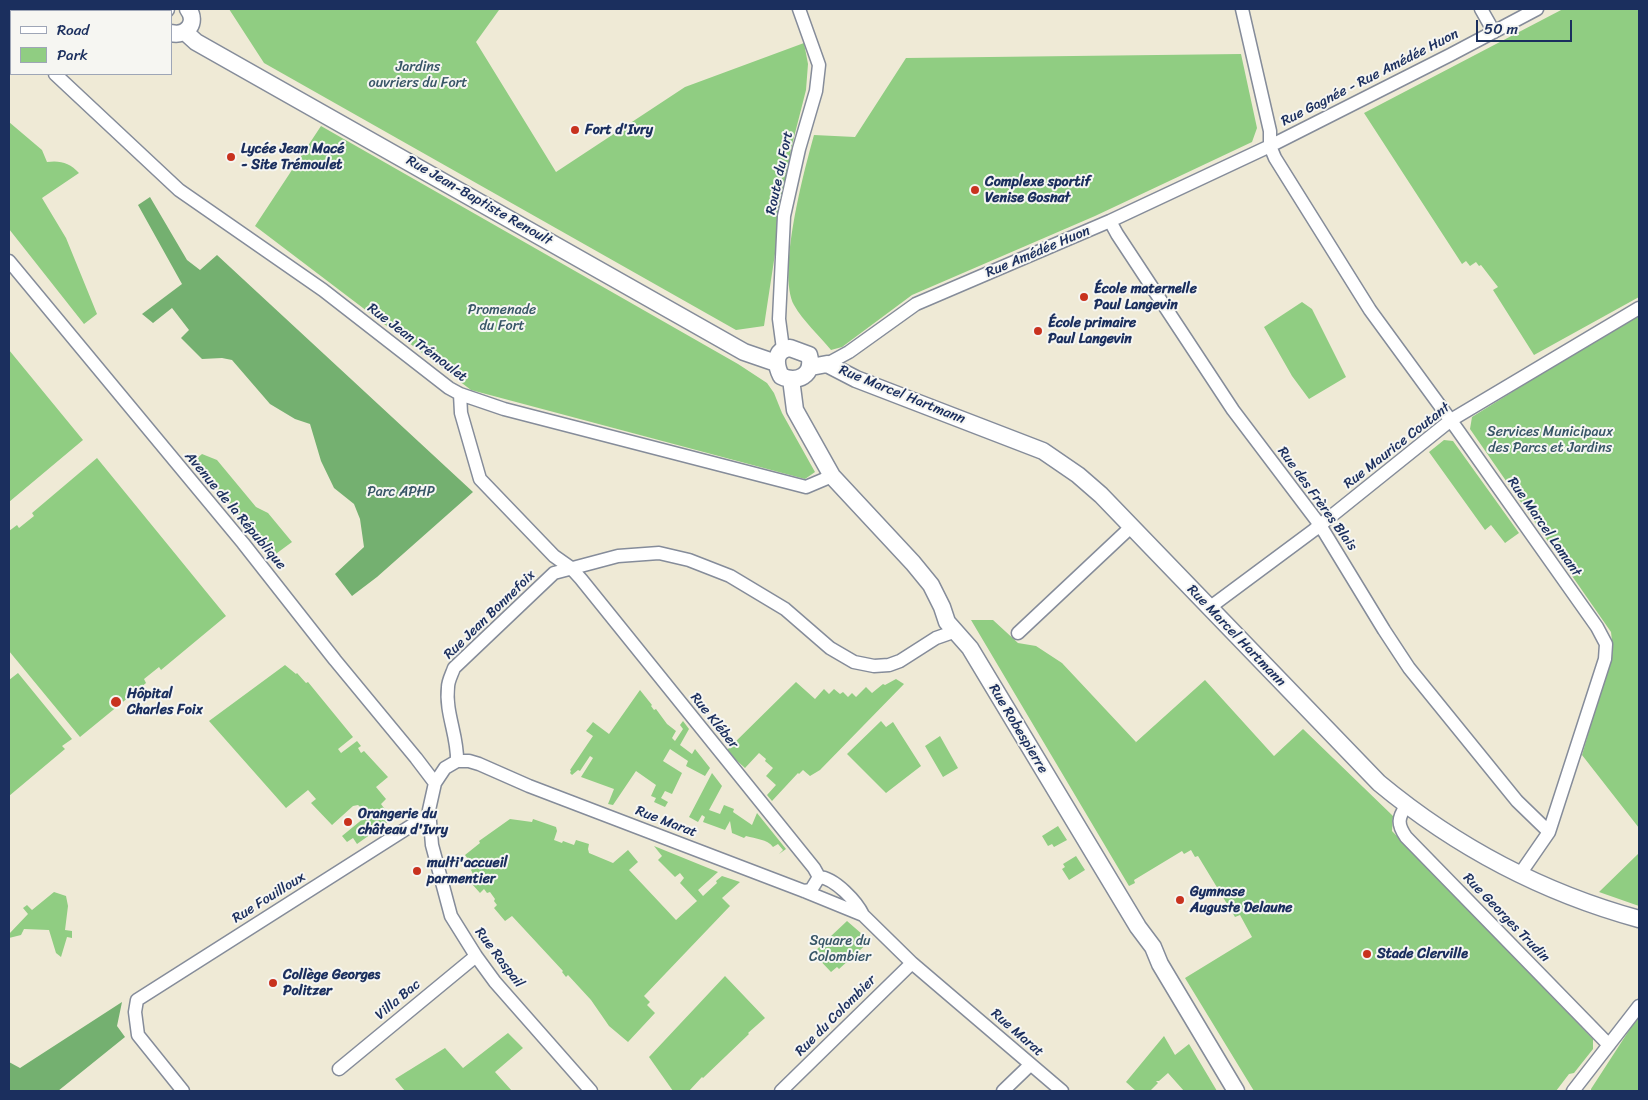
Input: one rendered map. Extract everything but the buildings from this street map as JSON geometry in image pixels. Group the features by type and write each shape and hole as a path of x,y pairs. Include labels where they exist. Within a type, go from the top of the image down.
{"main road":[{"path":"178,33 191,26 192,21 188,9"},
{"name":"Rue Jean-Baptiste Renoult","path":"178,33 205,46 744,352 779,356 790,348 809,355 819,365"},
{"path":"779,356 781,376 791,379 799,378 819,365"},
{"name":"Rue Marcel Hartmann","path":"819,365 1043,452 1078,475 1102,495 1379,783 1406,806 1452,837 1520,874 1573,898 1639,919"},
{"name":"Rue Robespierre","path":"791,379 795,410 832,476 913,563 930,585 942,607 947,622 970,648 1138,928 1152,947 1160,964 1236,1091"}],"street":[{"name":"Route du Fort","path":"779,356 784,216 799,149 816,91 819,65 799,9"},
{"path":"1242,9 1270,131 1270,146"},
{"path":"1481,9 1494,32"},
{"name":"Rue Gagnée - Rue Amédée Huon","path":"1270,146 1537,9"},
{"name":"Rue Jean Trémoulet","path":"56,75 179,190 323,290 449,388 460,394 504,409 806,487 832,476"},
{"name":"Rue Amédée Huon","path":"819,365 849,352 916,304 1110,221 1270,146"},
{"name":"Rue Marcel Lamant","path":"1270,146 1275,158 1370,310 1451,420 1597,627 1606,644 1605,659 1549,832 1520,874"},
{"name":"Rue des Frères Blais","path":"1110,221 1233,410 1320,524 1409,668 1517,801 1549,832"},
{"name":"Avenue de la République","path":"9,261 243,543 434,782"},
{"name":"Rue Maurice Coutant","path":"1209,608 1320,524 1451,420 1639,308"},
{"path":"460,394 461,413 480,479 554,556 571,568"},
{"path":"1018,633 1132,526"},
{"name":"Rue Jean Bonnefoix","path":"457,761 457,745 448,711 448,686 454,668 554,573 571,568 618,556 659,553 689,560 730,576 786,609 830,648 854,662 874,666 889,665 900,661 936,638 956,631"},
{"name":"Rue Kléber","path":"571,568 808,860 819,877"},
{"path":"434,782 445,768 457,761"},
{"name":"Rue Marat","path":"457,761 469,761 479,764 529,786 864,915"},
{"name":"Rue Raspail","path":"434,782 429,819 432,845 448,910 454,923 496,982 591,1091"},
{"name":"Rue Georges Trudin","path":"1406,806 1400,816 1400,829 1406,837 1609,1045"},
{"name":"Rue Fouilloux","path":"183,1091 138,1035 135,1012 137,1000 417,822 429,819"},
{"path":"804,891 811,890 819,877"},
{"name":"Rue Marat","path":"819,877 832,880 912,963 1062,1091"},
{"name":"Villa Bac","path":"339,1069 476,956"},
{"name":"Rue du Colombier","path":"781,1091 912,963"},
{"path":"1573,1091 1639,1006"},
{"path":"1003,1091 1030,1065"}],"green space":[{"name":"Jardins ouvriers du Fort","path":"229,9 498,9 476,42 556,172 685,87 804,43 808,64 806,90 791,149 764,326 736,330 264,63"},
{"path":"1563,9 1639,9 1639,297 1534,355 1493,290 1498,287 1481,265 1479,266 1476,262 1470,266 1466,261 1462,264 1364,113"},
{"name":"Complexe sportif Venise Gosnat","path":"1241,54 1257,128 1252,142 1095,216 912,295 842,347 831,350 806,322 794,305 790,290 790,246 804,172 814,135 855,137 906,58"},
{"path":"9,122 42,150 47,162 56,161 64,163 79,173 42,198 66,238 97,314 84,324 9,229"},
{"name":"Promenade du Fort","path":"321,126 738,364 767,383 815,472 805,479 471,390 255,226"},
{"name":"Parc APHP","path":"150,197 187,260 200,270 217,255 473,492 377,577 352,596 335,574 364,547 360,519 354,504 334,488 321,461 310,424 295,419 270,404 232,360 222,358 202,359 181,338 189,330 172,308 153,323 142,314 182,284 138,205"},
{"path":"1302,302 1312,309 1346,377 1309,399 1292,376 1264,327"},
{"name":"Services Municipaux des Parcs et Jardins","path":"1639,313 1639,828 1582,755 1613,650 1611,632 1470,429 1472,417"},
{"path":"9,350 83,440 9,502"},
{"path":"1444,440 1453,441 1519,533 1505,543 1491,525 1485,530 1429,452"},
{"path":"202,454 217,460 256,507 268,513 292,542 273,556 194,461"},
{"path":"97,458 226,616 161,670 159,667 144,679 146,683 80,737 9,651 9,531 17,525 19,528 34,516 32,513"},
{"name":"Stade Clerville","path":"971,620 993,620 1018,643 1036,646 1062,663 1135,743 1205,680 1274,756 1303,729 1393,816 1392,831 1593,1039 1593,1049 1574,1073 1569,1074 1556,1091 1254,1091 1185,978 1252,937 1240,915 1235,917 1198,856 1195,857 1191,850 1184,854 1182,851 1134,880 1135,883 1129,886"},
{"path":"285,665 297,673 306,683 308,682 353,737 338,749 341,753 357,741 361,746 358,748 361,753 364,751 388,777 376,787 386,799 381,804 392,819 357,844 353,838 347,842 342,836 364,818 363,811 358,805 353,806 332,825 311,803 316,799 308,790 286,808 209,721"},
{"path":"18,673 72,739 62,746 65,749 9,796 9,680"},
{"path":"896,679 904,684 820,770 810,776 803,770 798,773 772,801 767,795 776,785 766,776 773,768 765,761 766,759 759,753 745,768 726,751 796,682 815,699 824,689 829,694 834,689 840,694 843,692 848,697 852,693 856,697 866,687 872,693 883,684 885,685"},
{"path":"640,690 654,710 656,709 667,724 676,731 672,738 675,741 683,729 680,725 683,721 689,729 680,745 692,754 695,749 710,768 705,776 686,766 688,761 670,749 663,761 682,773 672,794 665,791 661,798 668,802 665,807 654,802 656,798 651,796 656,785 636,771 613,805 608,804 614,789 581,777 593,758 590,756 580,771 578,770 572,775 570,773 570,770 593,736 586,731 593,722 609,734"},
{"path":"881,721 886,727 893,722 921,766 886,793 847,754"},
{"path":"940,736 958,768 943,777 925,746"},
{"path":"712,773 722,786 709,810 720,814 724,805 734,809 733,812 752,825 757,813 786,849 779,854 783,850 778,844 773,847 764,841 746,836 744,838 732,833 730,821 725,830 703,822 705,817 702,815 698,822 689,817"},
{"path":"510,819 532,822 533,819 556,827 557,831 554,840 574,845 576,840 589,844 589,853 613,863 628,850 638,862 629,870 676,920 697,901 680,883 684,878 680,873 675,877 658,860 662,856 654,846 718,872 698,890 703,896 722,876 740,882 722,898 730,906 644,996 650,1002 647,1005 655,1013 628,1042 609,1026 591,1000 568,975 566,977 563,971 512,916 505,921 494,908 497,905 490,892 487,893 484,889 480,893 472,884 476,880 471,870 474,867 465,855 480,843 479,841"},
{"path":"1058,826 1067,840 1054,847 1052,844 1048,846 1042,836"},
{"path":"1639,853 1639,906 1599,892"},
{"path":"1076,856 1085,870 1069,880 1062,869 1065,867 1063,864"},
{"path":"54,892 66,896 68,906 65,930 72,931 72,938 67,937 61,957 56,953 49,930 24,929 21,935 9,938 9,934 28,914 23,908 27,905 32,910"},
{"name":"Square du Colombier","path":"847,921 870,941 839,969 837,967 831,972 813,953"},
{"path":"725,976 765,1018 689,1091 673,1091 649,1057"},
{"path":"122,1002 117,1026 125,1037 58,1091 9,1091 9,1062 20,1068"},
{"path":"1639,1015 1639,1091 1591,1091 1591,1089"},
{"path":"508,1033 523,1048 495,1072 512,1091 405,1091 395,1079 445,1048 463,1068"},
{"path":"1164,1036 1175,1055 1189,1044 1217,1091 1184,1091 1168,1073 1159,1081 1156,1081 1158,1083 1150,1091 1136,1091 1126,1082"}],"place":[{"name":"Fort d'Ivry","path":"575,130"},
{"name":"Lycée Jean Macé - Site Trémoulet","path":"231,157"},
{"name":"Complexe sportif Venise Gosnat","path":"975,190"},
{"name":"École maternelle Paul Langevin","path":"1084,297"},
{"name":"École primaire Paul Langevin","path":"1038,331"},
{"name":"Hôpital Charles Foix","path":"116,702"},
{"name":"Orangerie du château d'Ivry","path":"348,822"},
{"name":"multi'accueil parmentier","path":"417,871"},
{"name":"Gymnase Auguste Delaune","path":"1180,900"},
{"name":"Stade Clerville","path":"1367,954"},
{"name":"Collège Georges Politzer","path":"273,983"}]}
